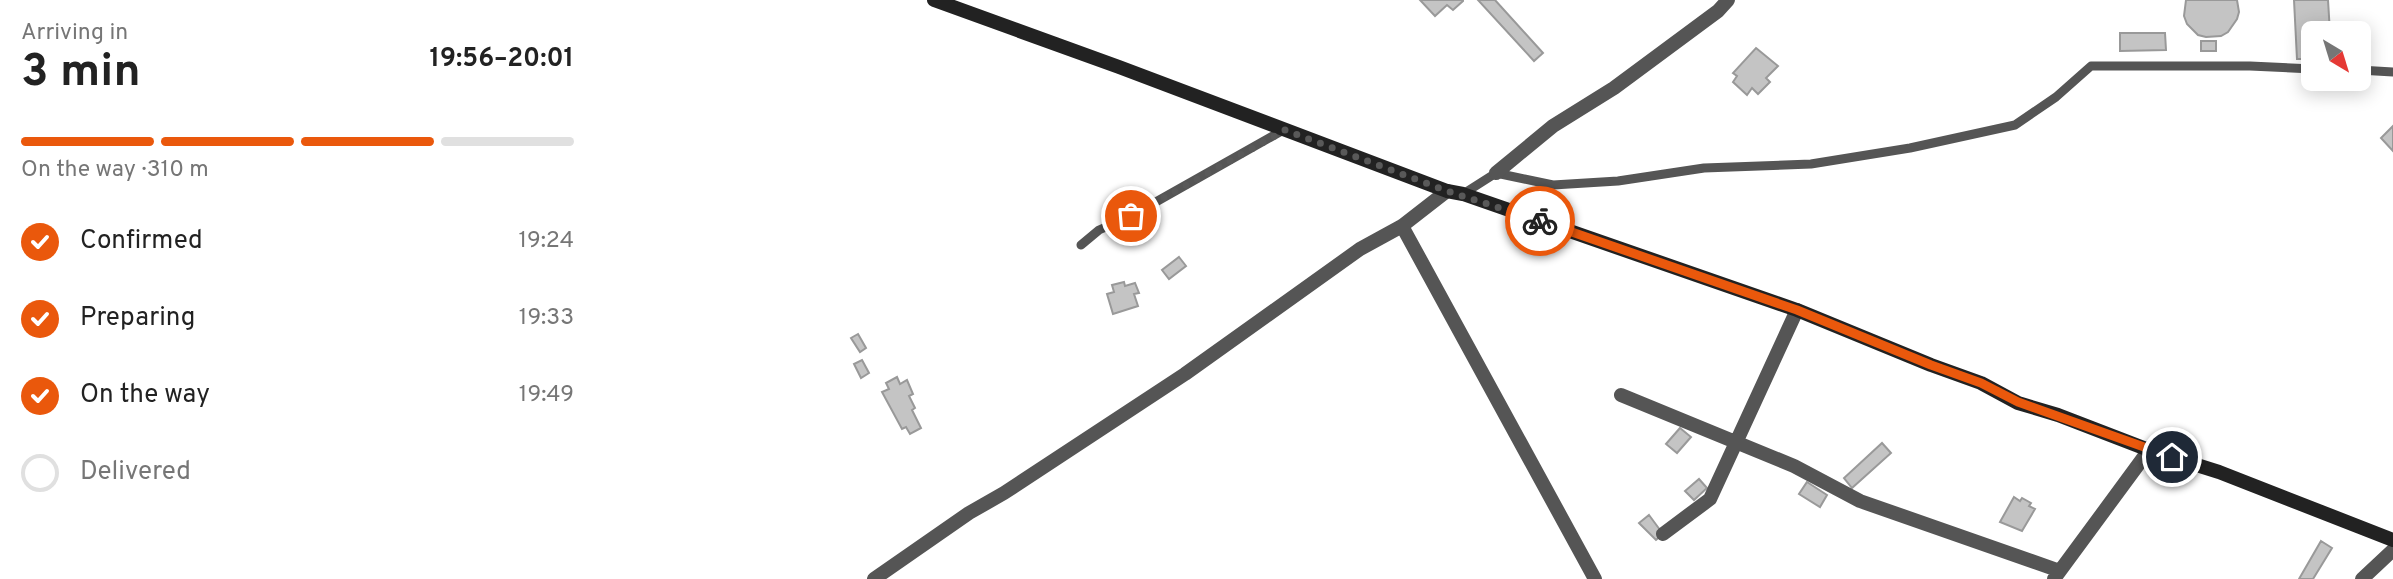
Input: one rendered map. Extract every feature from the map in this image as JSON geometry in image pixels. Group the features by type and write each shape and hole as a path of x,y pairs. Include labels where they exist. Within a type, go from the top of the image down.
{"main road":[{"path":"934,0 1447,191 1463,194 1797,310 1981,383 2018,402 2148,450 2219,472 2393,540"}],"street":[{"path":"1496,173 1553,126 1614,88 1718,11 1728,0"},
{"path":"874,579 969,513 1004,493 1185,374 1360,249 1402,226 1447,191"},
{"path":"1402,226 1595,579"},
{"path":"1663,534 1710,499 1797,310"},
{"path":"1621,395 1738,441 1794,466 1860,501 2057,575 2148,450"},
{"path":"2363,579 2393,550"}],"lane":[{"path":"1463,194 1496,173 1553,186 1618,181 1704,168 1811,164 1910,148 2015,125 2056,96 2091,66 2301,68"},
{"path":"2371,71 2393,72"},
{"path":"1081,245 1099,230 1131,216 1285,130"}],"building":[{"path":"1420,0 1463,1 1453,10 1447,5 1435,16"},
{"path":"1478,0 1495,0 1543,53 1534,61"},
{"path":"2186,0 2237,0 2237,19 2228,32 2221,36 2198,35 2187,24 2184,16"},
{"path":"2294,0 2328,0 2329,21 2301,21 2301,59 2297,59"},
{"path":"2120,33 2165,33 2166,50 2120,51"},
{"path":"2201,41 2216,41 2216,51 2201,51"},
{"path":"1756,48 1778,66 1766,78 1770,82 1758,94 1752,88 1747,95 1733,82 1737,76 1733,73"},
{"path":"2393,126 2393,151 2381,138"},
{"path":"1179,257 1186,266 1169,279 1162,270"},
{"path":"1124,282 1125,286 1135,283 1139,293 1134,294 1138,306 1113,314 1107,294 1114,292 1112,285"},
{"path":"858,334 866,348 860,352 851,338"},
{"path":"862,360 869,373 861,378 854,364"},
{"path":"897,377 900,384 907,380 913,394 909,396 915,408 912,410 921,428 910,434 906,427 902,429 882,392 889,389 886,383"},
{"path":"1680,428 1691,437 1677,453 1666,444"},
{"path":"1882,443 1891,453 1852,488 1844,478"},
{"path":"1699,479 1707,488 1694,500 1685,491"},
{"path":"1807,482 1827,495 1820,507 1799,494"},
{"path":"2014,497 2031,503 2029,506 2035,509 2022,531 2000,522"},
{"path":"1649,515 1663,534 1656,540 1639,523"},
{"path":"2321,541 2332,548 2313,579 2299,579"}],"way so far":[{"path":"1131,216 1285,130 1447,191 1540,221"}],"route":[{"path":"1540,221 1797,310 1981,383 2018,402 2172,457"}]}
